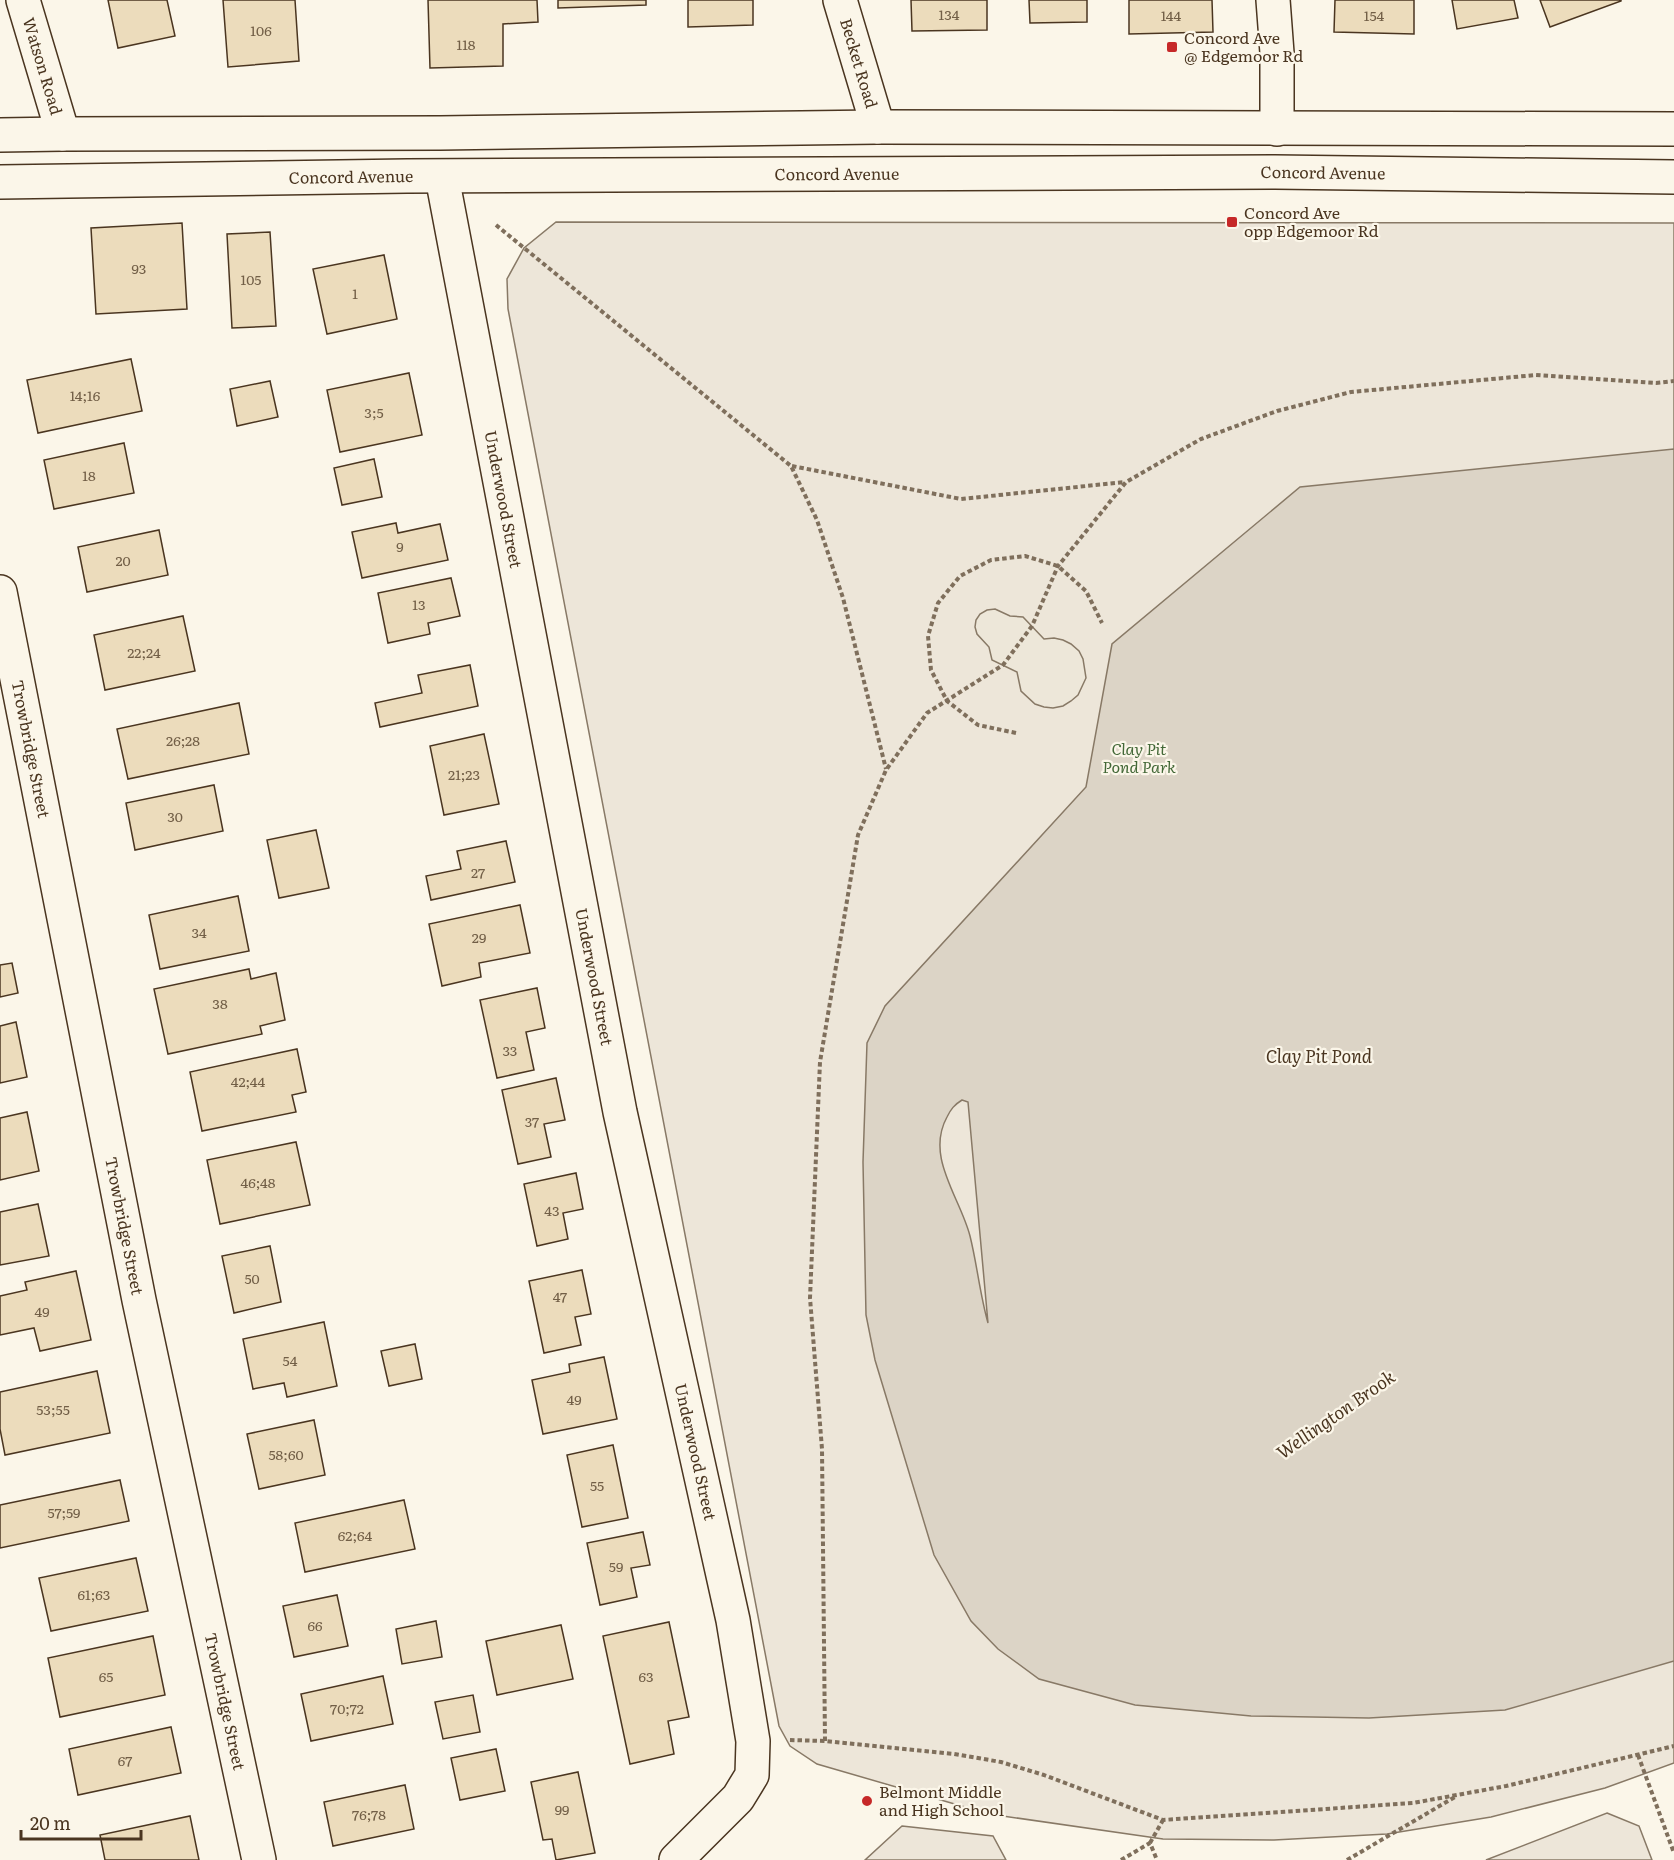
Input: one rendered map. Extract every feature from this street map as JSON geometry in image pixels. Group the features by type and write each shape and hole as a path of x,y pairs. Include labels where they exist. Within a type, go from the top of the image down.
{"main road":[{"name":"Watson Road","path":"23,0 77,179"},
{"name":"Becket Road","path":"840,0 893,174"},
{"path":"1273,0 1277,53 1275,172"},
{"path":"0,135 440,133 878,127 1674,129"},
{"name":"Underwood Street","path":"440,133 442,177 620,1112 733,1620 753,1741 752,1775 738,1798 676,1860"},
{"name":"Concord Avenue","path":"0,182 77,179 1275,172 1674,177"},
{"name":"Trowbridge Street","path":"0,592 137,1289 259,1860"}],"path":[{"path":"496,225 791,466 817,520 843,598 886,770"},
{"path":"825,1741 822,1449 810,1298 820,1062 858,835 886,770 927,713 1003,665 1032,626 1059,566 1126,482 1201,439 1277,411 1351,392 1536,375 1656,383 1674,381"},
{"path":"791,466 961,499 1126,482"},
{"path":"1016,733 978,725 947,700 931,670 928,636 938,603 945,594 960,576 991,560 1025,556 1059,566 1086,591 1102,623"},
{"path":"784,1740 825,1741 954,1754 1001,1762 1044,1775 1163,1820 1413,1803 1674,1746"},
{"path":"1638,1755 1674,1853"},
{"path":"1347,1860 1458,1795"},
{"path":"1121,1860 1150,1843 1163,1820"},
{"path":"1150,1843 1157,1860"}],"green space":[{"name":"Clay Pit Pond Park","path":"556,222 1674,223 1674,1763 1605,1788 1491,1817 1387,1834 1274,1840 1163,1839 989,1814 817,1764 790,1746 779,1726 508,309 507,279 524,248"},
{"path":"1607,1813 1639,1826 1652,1860 1486,1860"},
{"path":"902,1826 993,1836 1006,1860 865,1860"}],"shaded area":[{"path":"995,609 1010,616 1023,617 1044,639 1063,640 1079,651 1083,659 1086,678 1078,695 1063,706 1053,708 1035,704 1021,691 1017,672 992,660 989,647 977,634 976,620 980,614"}],"water":[{"name":"Clay Pit Pond","path":"1674,449 1674,1661 1505,1710 1369,1718 1251,1716 1135,1705 1039,1679 998,1649 971,1621 934,1555 875,1360 866,1315 863,1162 867,1043 885,1006 1086,787 1112,644 1300,487","holes":["962,1100 968,1102 988,1323 970,1236 946,1177 940,1147 941,1132 950,1112"]}],"building":[{"path":"108,0 167,0 175,36 118,48"},
{"path":"223,0 295,0 299,61 228,67"},
{"path":"428,0 537,0 538,22 503,24 503,66 430,68"},
{"path":"558,0 646,0 646,5 558,8"},
{"path":"688,0 753,0 753,25 688,27"},
{"path":"911,0 987,0 987,30 912,31"},
{"path":"1029,0 1087,0 1087,22 1030,23"},
{"path":"1129,0 1212,0 1213,32 1129,34"},
{"path":"1335,0 1414,0 1414,34 1334,32"},
{"path":"1452,0 1514,0 1518,18 1457,29"},
{"path":"1540,0 1621,0 1621,1 1550,27"},
{"path":"182,223 187,309 96,314 91,228"},
{"path":"270,232 276,326 232,328 227,234"},
{"path":"384,255 397,319 327,334 313,269"},
{"path":"131,359 142,411 38,433 27,380"},
{"path":"409,373 422,435 340,452 327,390"},
{"path":"270,381 278,417 237,426 230,389"},
{"path":"124,443 134,493 54,509 44,460"},
{"path":"374,459 382,497 342,505 334,468"},
{"path":"396,523 398,533 440,524 448,560 362,578 352,532"},
{"path":"159,530 168,575 87,592 78,547"},
{"path":"451,578 460,616 428,623 430,634 388,643 378,593"},
{"path":"183,616 195,671 105,690 94,635"},
{"path":"470,665 478,706 380,727 375,703 422,693 418,675"},
{"path":"239,703 249,754 128,779 117,729"},
{"path":"484,734 499,804 444,815 430,746"},
{"path":"214,785 223,831 135,850 126,803"},
{"path":"316,830 329,888 279,898 267,840"},
{"path":"506,841 515,882 431,900 426,876 461,869 457,851"},
{"path":"238,896 249,951 160,969 149,915"},
{"path":"520,905 530,953 479,963 481,977 442,986 429,924"},
{"path":"12,963 18,993 0,997 0,965"},
{"path":"249,969 251,979 276,973 285,1020 260,1026 262,1034 168,1054 154,989"},
{"path":"537,988 545,1028 526,1032 534,1070 497,1078 480,1000"},
{"path":"16,1022 27,1077 0,1083 0,1026"},
{"path":"297,1049 306,1092 292,1095 296,1112 202,1131 190,1072"},
{"path":"556,1078 565,1120 544,1124 551,1157 518,1164 502,1090"},
{"path":"27,1112 39,1171 0,1180 0,1118"},
{"path":"296,1142 310,1205 220,1224 207,1160"},
{"path":"576,1173 583,1209 563,1213 568,1239 537,1246 524,1184"},
{"path":"38,1204 49,1256 0,1265 0,1212"},
{"path":"270,1246 281,1302 234,1313 222,1256"},
{"path":"582,1270 591,1314 575,1317 581,1345 544,1353 529,1281"},
{"path":"76,1271 91,1340 40,1351 34,1328 0,1335 0,1296 27,1290 25,1282"},
{"path":"324,1322 337,1386 287,1397 284,1383 253,1389 243,1339"},
{"path":"415,1344 422,1379 389,1386 381,1351"},
{"path":"604,1357 617,1419 543,1434 532,1380 570,1372 569,1364"},
{"path":"97,1371 110,1433 5,1455 0,1429 0,1392"},
{"path":"314,1420 325,1475 259,1489 247,1434"},
{"path":"613,1445 628,1518 582,1527 567,1455"},
{"path":"120,1480 129,1521 0,1548 0,1505"},
{"path":"404,1500 415,1549 305,1572 295,1523"},
{"path":"643,1532 650,1565 631,1568 637,1597 600,1605 587,1543"},
{"path":"136,1558 148,1611 51,1631 39,1578"},
{"path":"337,1595 348,1646 294,1657 283,1606"},
{"path":"436,1621 442,1657 402,1664 396,1629"},
{"path":"669,1622 689,1717 668,1721 674,1754 630,1764 603,1636"},
{"path":"561,1625 573,1679 497,1695 486,1641"},
{"path":"153,1636 165,1695 60,1717 48,1658"},
{"path":"383,1676 393,1724 311,1741 301,1694"},
{"path":"473,1695 480,1732 443,1739 435,1702"},
{"path":"171,1727 181,1773 78,1795 69,1749"},
{"path":"496,1749 505,1791 460,1800 451,1758"},
{"path":"578,1772 595,1853 556,1860 552,1839 543,1840 531,1782"},
{"path":"405,1785 414,1829 333,1846 324,1802"},
{"path":"190,1816 199,1860 105,1860 100,1835"}],"place":[{"name":"Concord Ave @ Edgemoor Rd","path":"1172,47"},
{"name":"Concord Ave opp Edgemoor Rd","path":"1232,222"},
{"name":"Belmont Middle and High School","path":"867,1801"}],"water label":[{"name":"Wellington Brook","path":"1336,1415"}]}
